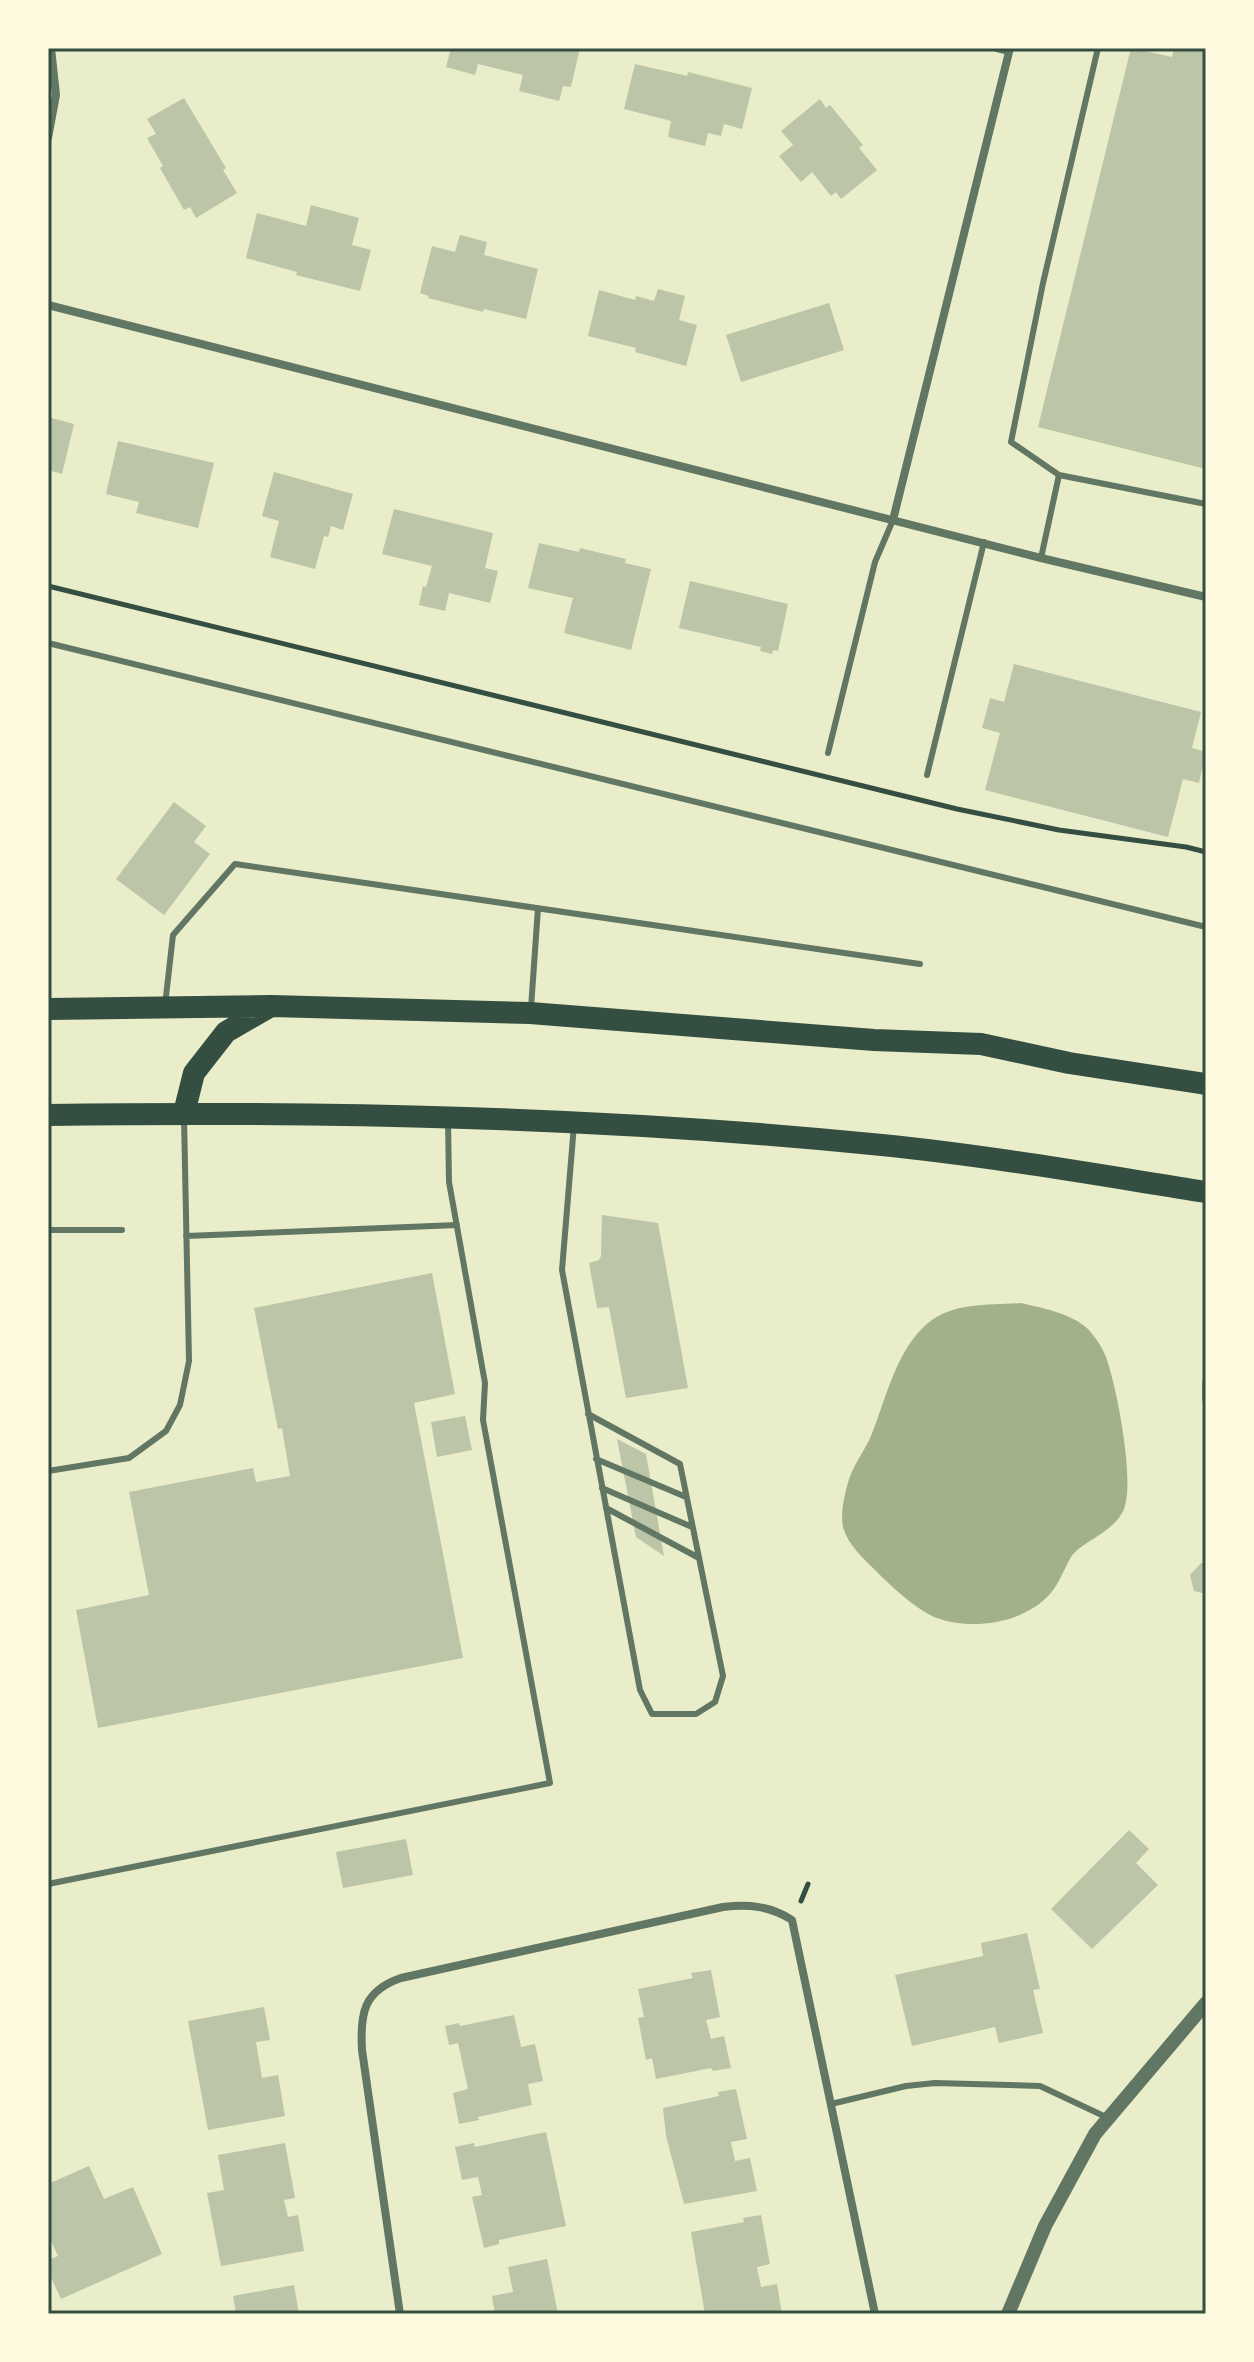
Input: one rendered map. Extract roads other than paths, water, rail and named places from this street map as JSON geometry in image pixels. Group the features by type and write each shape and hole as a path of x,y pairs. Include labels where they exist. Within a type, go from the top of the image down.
{"highway":[{"path":"184,1113 194,1073 226,1032 272,1006"},
{"path":"48,1009 272,1006 530,1013 874,1040 981,1044 1069,1063 1206,1084"},
{"path":"48,1115 184,1113 447,1117 721,1131 885,1146 1068,1169 1206,1192"}],"street":[{"path":"48,138 56,95 51,48"},
{"path":"893,520 1009,50 997,48"},
{"path":"48,305 1041,558 1206,597"},
{"path":"400,2314 362,2050 363,2011 369,1999 388,1983 401,1978 723,1907 748,1905 776,1910 792,1920 875,2314"},
{"path":"1008,2314 1045,2226 1095,2134 1206,2003"}],"lane":[{"path":"1098,48 1043,283 1011,442 1059,475 1206,504"},
{"path":"1041,558 1059,475"},
{"path":"828,753 875,562 893,520"},
{"path":"927,775 984,542"},
{"path":"48,643 1206,927"},
{"path":"165,1007 173,935 235,864 920,964"},
{"path":"530,1013 538,908"},
{"path":"48,1471 129,1458 166,1431 180,1405 189,1361 184,1113"},
{"path":"48,1884 550,1783 483,1420 485,1383 449,1182 447,1117"},
{"path":"574,1122 562,1270 596,1459 640,1690 652,1714 696,1714 715,1702 723,1676 680,1464 588,1414"},
{"path":"186,1236 457,1225"},
{"path":"48,1230 122,1230"},
{"path":"596,1459 686,1497"},
{"path":"602,1488 692,1527"},
{"path":"606,1508 699,1558"},
{"path":"831,2104 906,2086 935,2083 1040,2086 1107,2117"}]}
